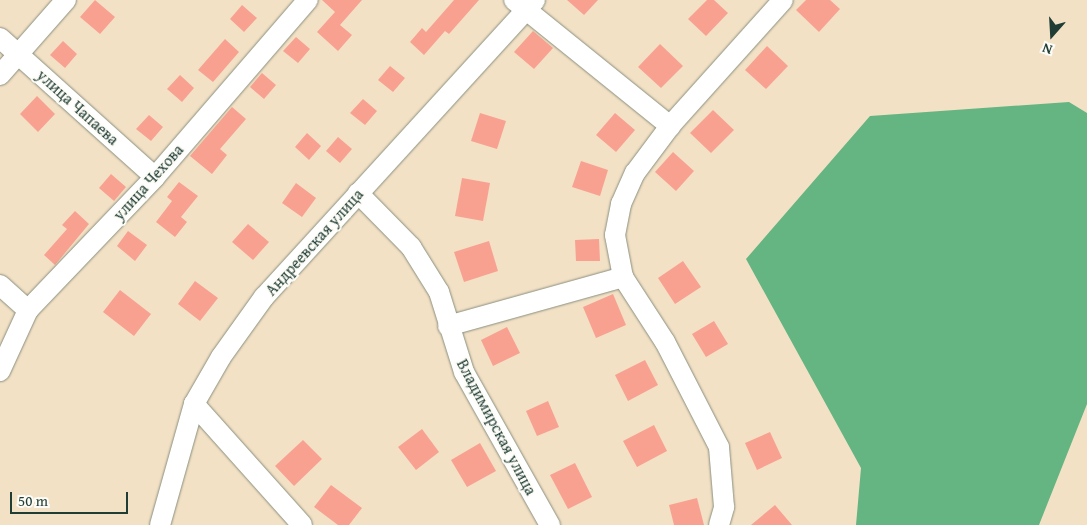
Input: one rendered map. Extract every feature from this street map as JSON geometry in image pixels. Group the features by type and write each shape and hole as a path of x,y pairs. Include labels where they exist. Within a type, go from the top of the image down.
{"street":[{"path":"0,76 66,0"},
{"name":"улица Чехова","path":"0,371 28,310 156,176 308,0"},
{"path":"718,525 724,508 719,447 665,342 623,277 614,236 621,204 635,173 670,126 783,0"},
{"path":"525,4 670,126"},
{"name":"Андреевская улица","path":"160,525 194,404 221,357 264,297 525,4"},
{"name":"улица Чапаева","path":"0,38 156,176"},
{"name":"Владимирская улица","path":"358,193 411,247 439,292 448,326 464,372 550,525"},
{"path":"448,326 623,277"},
{"path":"0,285 28,310"},
{"path":"194,404 302,525"}],"green space":[{"path":"1069,102 1087,113 1087,404 1039,525 856,525 861,468 746,259 870,116"}],"building":[{"path":"95,0 115,17 100,34 80,17"},
{"path":"322,0 362,0 340,25 352,35 338,51 317,32 335,12"},
{"path":"454,0 479,0 449,34 445,31 424,55 410,42 422,28 426,32"},
{"path":"567,0 598,0 584,15"},
{"path":"707,0 714,0 728,13 706,36 688,19"},
{"path":"806,0 830,0 840,9 819,32 796,10"},
{"path":"242,5 257,18 244,32 230,19"},
{"path":"533,31 553,48 534,69 514,52"},
{"path":"296,37 310,49 298,63 283,51"},
{"path":"225,39 239,52 213,82 198,70"},
{"path":"63,41 77,54 65,68 50,55"},
{"path":"660,44 683,66 661,88 638,67"},
{"path":"767,46 788,66 766,89 745,70"},
{"path":"390,66 405,78 393,92 378,80"},
{"path":"262,73 276,85 264,99 250,87"},
{"path":"180,75 194,88 182,102 167,89"},
{"path":"37,96 55,114 38,132 20,114"},
{"path":"363,99 377,111 365,125 350,113"},
{"path":"232,107 246,119 220,149 227,155 212,174 190,156"},
{"path":"713,110 734,130 711,153 690,133"},
{"path":"480,113 506,121 497,149 471,141"},
{"path":"615,113 635,130 616,152 596,135"},
{"path":"149,115 163,127 151,141 136,129"},
{"path":"307,133 321,146 309,160 295,147"},
{"path":"338,137 352,149 340,163 326,151"},
{"path":"673,152 694,171 676,191 655,172"},
{"path":"581,161 608,170 600,196 572,187"},
{"path":"111,174 126,187 114,201 99,188"},
{"path":"462,178 490,183 483,221 455,216"},
{"path":"179,182 198,196 181,217 187,222 175,237 156,222 172,201 167,197"},
{"path":"296,183 316,198 302,217 282,203"},
{"path":"75,211 89,224 55,265 44,255 67,229 62,225"},
{"path":"248,224 269,242 253,260 232,242"},
{"path":"128,231 147,245 135,261 117,246"},
{"path":"599,239 600,261 576,261 575,240"},
{"path":"489,241 498,271 464,282 454,252"},
{"path":"683,261 701,287 675,304 658,278"},
{"path":"195,281 218,298 200,321 178,304"},
{"path":"120,290 151,314 134,336 103,312"},
{"path":"613,294 626,325 596,338 583,307"},
{"path":"714,321 728,344 706,357 692,334"},
{"path":"507,327 520,353 493,366 481,340"},
{"path":"645,360 658,385 628,401 615,375"},
{"path":"548,401 559,427 537,436 526,411"},
{"path":"654,425 667,451 637,467 623,441"},
{"path":"422,429 439,452 416,470 398,447"},
{"path":"770,432 782,458 757,470 745,443"},
{"path":"303,440 322,459 294,486 275,466"},
{"path":"480,443 496,471 467,487 451,460"},
{"path":"575,463 592,497 568,509 550,475"},
{"path":"331,485 362,508 349,525 338,525 314,507"},
{"path":"697,498 704,525 674,525 669,505"},
{"path":"775,505 792,525 751,525"}]}
